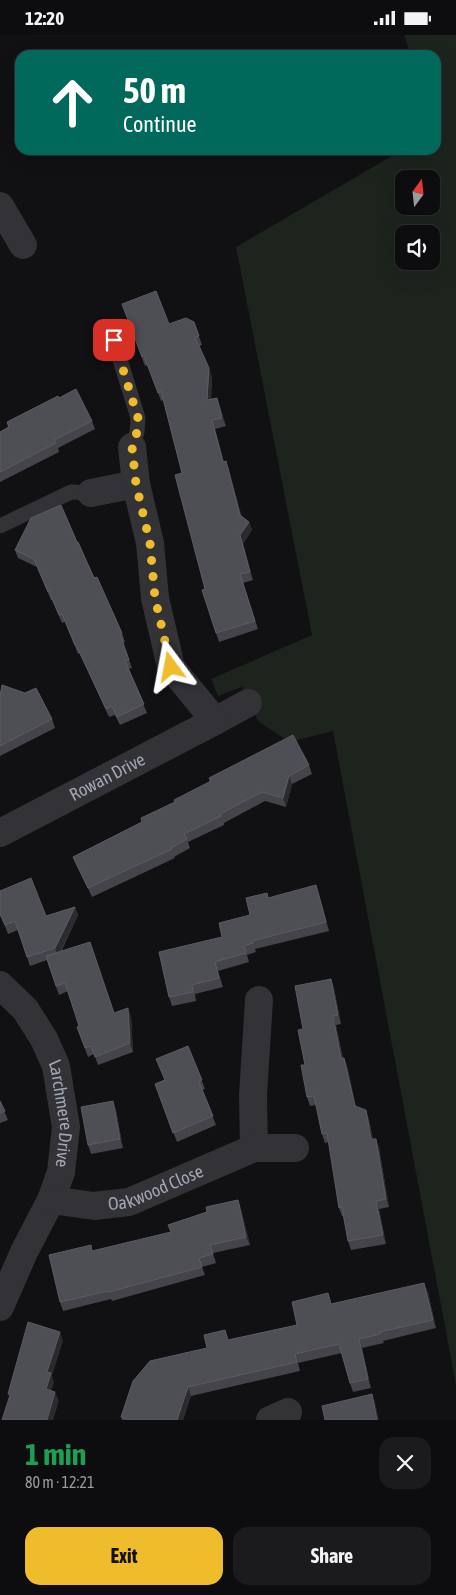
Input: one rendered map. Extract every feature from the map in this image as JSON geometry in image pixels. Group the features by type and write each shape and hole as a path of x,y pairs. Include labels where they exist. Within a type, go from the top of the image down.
{"street":[{"path":"0,207 23,245"},
{"path":"132,447 136,484 150,543 155,598 171,667 215,721"},
{"path":"91,493 136,484"},
{"name":"Rowan Drive","path":"0,833 248,703"},
{"name":"Larchmere Drive","path":"0,985 24,1009 44,1039 56,1065 66,1127 60,1171 51,1200 24,1252 0,1307"},
{"path":"254,1148 253,1095 259,1000"},
{"name":"Oakwood Close","path":"51,1200 94,1205 129,1202 254,1148 295,1148"}],"lane":[{"path":"114,340 138,418 137,432 132,447"},
{"path":"0,526 71,492 91,493"}],"shaded area":[{"path":"404,35 456,35 456,1385 333,731 289,742 258,721 242,687 218,696 211,679 312,635 236,247 393,155 441,155 441,50 409,50"}],"building":[{"path":"156,291 169,324 186,318 194,322 199,336 195,337 209,368 207,400 217,398 222,418 212,420 223,462 226,461 240,515 249,522 240,535 250,572 240,574 255,621 216,633 202,590 205,589 175,475 182,473 161,391 158,393 122,304"},
{"path":"76,389 92,421 54,440 56,443 0,472 0,432 9,427 7,422"},
{"path":"61,505 94,578 97,577 122,633 120,634 129,660 125,661 144,704 117,717 112,706 106,709 62,614 59,615 34,559 15,550 31,518"},
{"path":"2,685 25,693 36,688 52,719 0,746 0,696"},
{"path":"293,735 309,765 289,776 283,798 262,792 220,814 221,816 184,834 187,839 172,849 88,888 73,857 142,822 141,818 175,802 174,800 211,781 209,778"},
{"path":"31,878 46,916 75,907 55,948 27,957 15,921 5,925 0,914 0,891"},
{"path":"316,885 326,922 252,941 253,943 244,946 246,953 215,962 219,978 192,985 193,992 169,997 159,952 222,937 219,923 250,915 246,898 267,893 268,898"},
{"path":"90,942 114,1013 128,1008 130,1043 95,1057 91,1046 85,1048 65,983 56,986 46,956"},
{"path":"331,979 338,1015 333,1016 341,1058 344,1058 355,1106 366,1110 371,1139 376,1139 386,1199 376,1201 383,1235 348,1241 342,1207 339,1208 327,1133 322,1134 314,1096 307,1097 301,1065 305,1065 298,1030 303,1029 295,986"},
{"path":"188,1046 202,1080 199,1082 213,1116 173,1133 155,1084 165,1080 156,1059"},
{"path":"0,1101 5,1111 0,1113"},
{"path":"113,1101 120,1139 88,1145 81,1107"},
{"path":"238,1200 246,1237 210,1245 213,1254 199,1258 202,1267 109,1292 60,1302 49,1255 91,1245 92,1251 171,1232 168,1225 207,1212 206,1207"},
{"path":"424,1283 433,1320 380,1332 380,1334 359,1339 368,1379 350,1383 339,1344 295,1354 297,1362 188,1387 177,1420 130,1420 121,1417 133,1381 150,1361 207,1348 204,1335 225,1330 228,1340 297,1325 292,1302 328,1293 331,1304"},
{"path":"28,1322 60,1332 47,1372 51,1373 46,1389 55,1392 47,1420 2,1420 10,1395 8,1394"},
{"path":"372,1394 377,1420 325,1420 322,1406"}],"route":[{"path":"114,340 138,418 137,432 132,447 136,484 150,543 155,598 171,667"}]}
